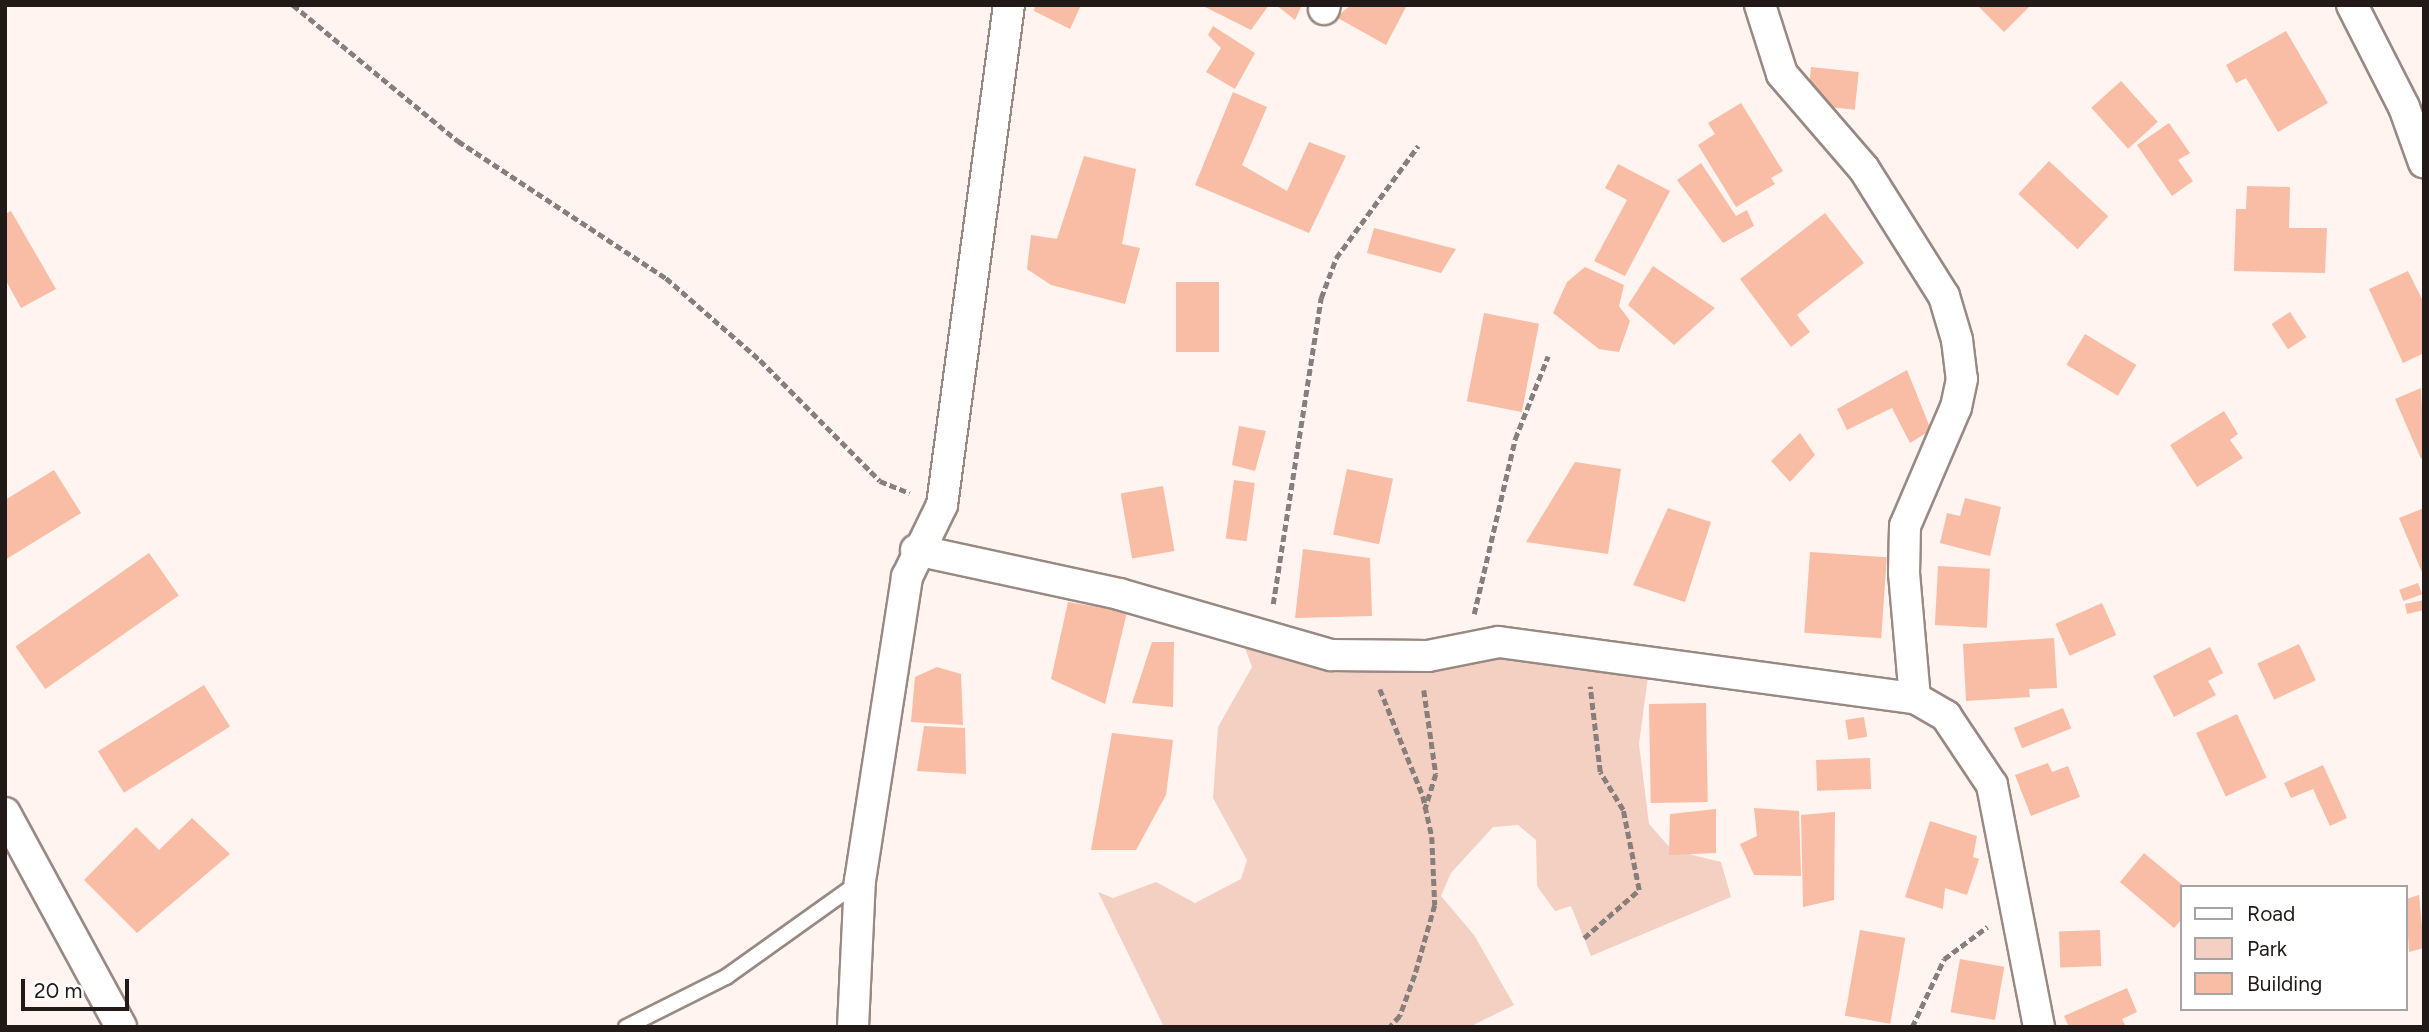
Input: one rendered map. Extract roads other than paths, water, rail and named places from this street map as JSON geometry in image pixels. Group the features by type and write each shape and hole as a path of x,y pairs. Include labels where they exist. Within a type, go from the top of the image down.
{"street":[{"path":"853,1027 860,881 916,550 942,505 1009,5"},
{"path":"1760,5 1782,74 1864,169 1944,296 1957,340 1962,379 1956,407 1905,526 1904,573 1915,698"},
{"path":"2353,5 2404,107 2424,163"},
{"path":"916,550 1119,594 1331,656 1420,656 1499,642 1915,698 1946,716 1992,785 2018,905 2039,1027"},
{"path":"5,813 121,1027"}],"lane":[{"path":"626,1027 726,977 860,881"}]}
